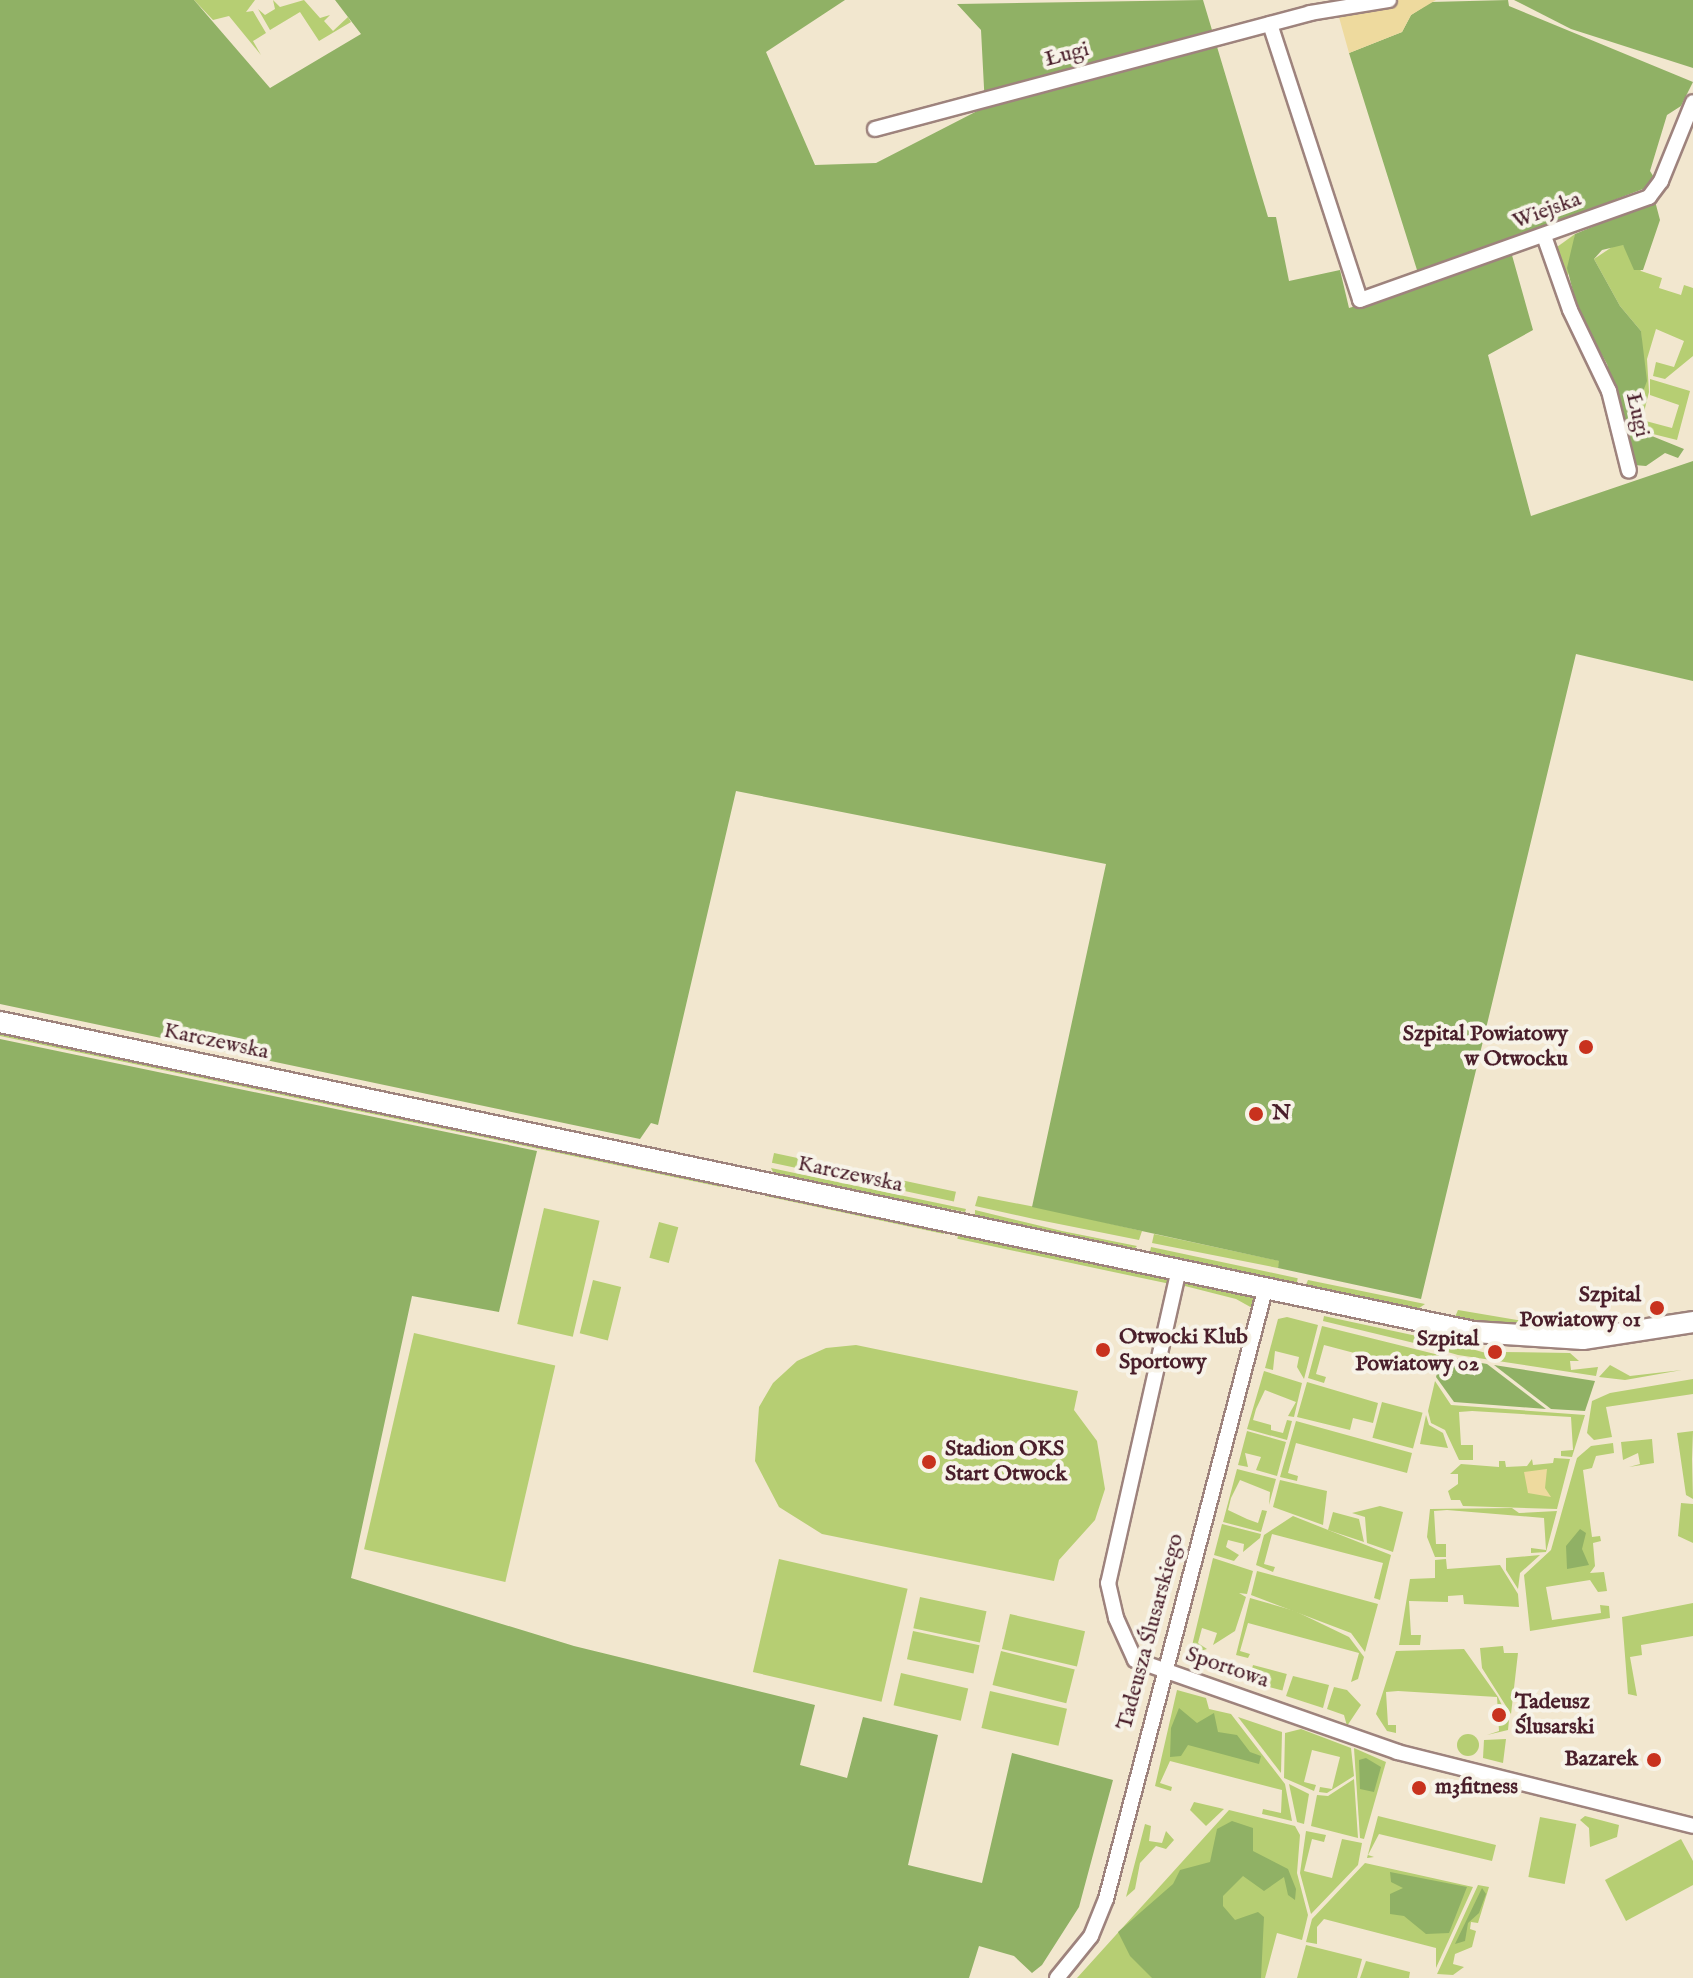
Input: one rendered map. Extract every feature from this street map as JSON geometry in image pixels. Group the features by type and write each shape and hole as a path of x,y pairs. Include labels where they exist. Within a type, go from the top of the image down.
{"main road":[{"name":"Karczewska","path":"0,1022 1517,1339 1583,1339 1693,1322"}],"street":[{"name":"Ługi","path":"875,129 1270,24 1389,0"},
{"name":"Wiejska","path":"1270,24 1360,300 1649,197 1661,181 1693,102"},
{"name":"Ługi","path":"1544,236 1570,310 1609,391 1629,471"},
{"name":"Sportowa","path":"1179,1269 1108,1583 1116,1618 1135,1660 1397,1752 1693,1826"},
{"name":"Tadeusza Ślusarskiego","path":"1057,1978 1091,1936 1106,1899 1163,1669 1266,1286"}],"green space":[{"path":"0,0 194,0 270,88 361,34 335,0 845,0 766,52 815,165 876,163 985,107 981,30 957,4 1203,0 1268,217 1276,217 1289,281 1340,270 1349,308 1422,286 1349,53 1402,32 1411,15 1431,2 1508,0 1509,6 1693,82 1681,106 1667,115 1650,171 1655,179 1648,187 1508,241 1533,330 1488,355 1531,516 1693,461 1693,681 1576,654 1421,1299 1278,1268 1279,1261 1032,1207 1106,864 736,791 658,1125 651,1123 640,1139 0,1004"},
{"path":"194,0 255,0 246,12 253,11 266,33 253,41 261,55 229,16 213,20"},
{"path":"273,0 280,7 304,0 320,18 330,15 324,21 333,31 348,17 351,22 319,41 300,12 270,30 258,9 265,15 275,9"},
{"path":"1514,0 1693,0 1693,68 1571,29"},
{"path":"1655,201 1660,220 1643,270 1634,270 1623,245 1602,250 1594,259 1620,306 1641,331 1647,381 1636,410 1637,430 1684,449 1678,458 1665,453 1646,466 1634,465 1607,364 1579,315 1567,268 1575,234"},
{"path":"1575,234 1573,256 1567,279 1557,247"},
{"path":"1615,245 1623,245 1641,271 1662,278 1659,288 1681,295 1684,285 1693,288 1693,356 1665,379 1653,376 1656,362 1674,367 1684,341 1656,329 1647,359 1649,392 1642,420 1672,428 1679,405 1650,395 1650,379 1690,391 1677,440 1637,430 1636,410 1643,387 1641,331 1620,306 1594,259"},
{"path":"0,1029 723,1179 721,1187 0,1036"},
{"path":"0,1039 537,1151 499,1312 412,1296 351,1578 574,1646 815,1705 800,1765 847,1778 863,1717 938,1735 908,1865 982,1883 1012,1753 1113,1780 1079,1907 1042,1965 1032,1973 1014,1956 979,1946 969,1978 0,1978"},
{"path":"774,1153 956,1192 954,1201 772,1163"},
{"path":"771,1168 966,1209 965,1212 775,1176"},
{"path":"768,1192 943,1225 944,1234 765,1196"},
{"path":"978,1196 1142,1231 1139,1240 1034,1219 975,1206"},
{"path":"544,1208 600,1221 573,1337 517,1324"},
{"path":"975,1210 1137,1246 1132,1251 975,1217"},
{"path":"659,1222 678,1227 669,1263 649,1258"},
{"path":"959,1231 1168,1275 1167,1283 957,1239"},
{"path":"1154,1234 1280,1261 1278,1268 1152,1243"},
{"path":"1151,1247 1298,1278 1296,1288 1149,1257"},
{"path":"593,1280 621,1287 608,1340 580,1333"},
{"path":"1188,1280 1253,1295 1254,1309 1236,1299 1181,1285"},
{"path":"1308,1280 1425,1304 1415,1311 1305,1287"},
{"path":"1458,1310 1535,1323 1535,1329 1454,1319"},
{"path":"1324,1316 1440,1341 1439,1349 1323,1321"},
{"path":"1287,1317 1318,1325 1304,1379 1297,1367 1299,1357 1275,1351 1273,1370 1265,1368 1278,1319"},
{"path":"1322,1326 1439,1355 1434,1374 1324,1345 1316,1374 1326,1377 1324,1383 1308,1378"},
{"path":"414,1333 555,1366 505,1582 364,1549"},
{"path":"1447,1342 1500,1357 1501,1352 1570,1353 1579,1361 1570,1361 1571,1370 1598,1367 1596,1376 1458,1355 1444,1351"},
{"name":"Stadion OKS Start Otwock","path":"856,1345 1078,1391 1074,1410 1097,1441 1105,1489 1095,1520 1059,1560 1054,1581 822,1534 779,1507 755,1461 759,1407 773,1383 797,1361 826,1348"},
{"path":"1442,1356 1487,1364 1546,1409 1454,1402 1436,1377"},
{"path":"1494,1365 1595,1381 1585,1411 1551,1409"},
{"path":"1610,1365 1630,1376 1682,1370 1625,1380 1599,1377"},
{"path":"1264,1371 1302,1383 1294,1417 1288,1416 1296,1402 1265,1390 1253,1420 1271,1425 1271,1430 1283,1433 1287,1420 1292,1421 1287,1440 1247,1429"},
{"path":"1693,1379 1693,1394 1606,1407 1612,1437 1594,1440 1587,1433 1592,1401 1610,1393"},
{"path":"1435,1381 1451,1405 1585,1415 1572,1457 1561,1456 1561,1451 1573,1450 1571,1417 1472,1411 1459,1412 1461,1445 1473,1445 1473,1460 1459,1460 1445,1430 1431,1423 1428,1411"},
{"path":"1307,1382 1378,1403 1373,1423 1353,1418 1350,1430 1297,1417"},
{"path":"1382,1402 1423,1413 1413,1449 1372,1438"},
{"path":"1426,1415 1429,1425 1443,1433 1448,1448 1420,1444"},
{"path":"1296,1421 1412,1453 1407,1473 1296,1443 1288,1473 1298,1476 1297,1481 1280,1477"},
{"path":"1247,1431 1286,1442 1277,1476 1256,1470 1261,1457 1245,1453 1248,1467 1238,1465"},
{"path":"1693,1431 1693,1499 1686,1495 1677,1433"},
{"path":"1652,1439 1654,1463 1629,1467 1640,1464 1638,1453 1623,1460 1621,1442"},
{"path":"1613,1443 1614,1453 1596,1456 1592,1468 1583,1470 1592,1537 1600,1536 1601,1541 1593,1543 1595,1566 1590,1573 1604,1572 1607,1591 1598,1592 1590,1580 1546,1587 1552,1620 1601,1613 1600,1605 1609,1606 1610,1618 1530,1631 1524,1575 1551,1550 1577,1458 1591,1446"},
{"path":"1554,1458 1570,1459 1557,1509 1463,1506 1460,1500 1451,1500 1448,1491 1458,1484 1458,1474 1450,1474 1461,1464 1499,1467 1499,1461 1505,1461 1506,1467 1527,1466 1532,1459 1533,1465 1553,1463"},
{"path":"1237,1469 1276,1479 1269,1505 1270,1492 1240,1480 1231,1498 1228,1510 1258,1523 1262,1510 1267,1511 1261,1532 1223,1522"},
{"path":"1280,1480 1327,1491 1323,1525 1273,1507"},
{"path":"1681,1503 1693,1504 1693,1543 1678,1536"},
{"path":"1380,1506 1403,1512 1393,1552 1367,1543 1365,1517 1352,1513"},
{"path":"1512,1508 1519,1513 1557,1511 1546,1552 1531,1553 1531,1548 1546,1550 1544,1518 1447,1510 1434,1511 1436,1544 1446,1544 1446,1557 1435,1557 1427,1537 1430,1509"},
{"path":"1333,1512 1359,1519 1364,1542 1328,1530"},
{"path":"1293,1516 1391,1555 1380,1600 1374,1598 1383,1563 1272,1534 1264,1564 1275,1567 1273,1572 1256,1565 1264,1535"},
{"path":"1222,1524 1261,1534 1260,1538 1243,1552 1244,1544 1228,1540 1226,1547 1239,1555 1234,1561 1214,1555"},
{"path":"1580,1529 1586,1533 1582,1549 1589,1565 1567,1569 1566,1546"},
{"path":"1540,1555 1520,1573 1518,1589 1506,1570 1506,1558"},
{"path":"1213,1558 1253,1571 1247,1594 1239,1593 1246,1597 1235,1631 1213,1645 1217,1633 1202,1628 1198,1643 1207,1649 1190,1654"},
{"path":"779,1559 908,1589 882,1702 753,1672"},
{"path":"1446,1559 1447,1569 1500,1565 1518,1594 1519,1607 1464,1604 1463,1595 1448,1596 1448,1602 1409,1601 1411,1635 1421,1635 1420,1645 1399,1645 1410,1579 1435,1578 1435,1560"},
{"path":"1257,1571 1378,1604 1365,1652 1351,1633 1251,1595"},
{"path":"920,1597 987,1611 980,1642 913,1628"},
{"path":"1250,1598 1295,1611 1349,1637 1364,1657 1358,1679 1351,1682 1359,1653 1248,1623 1240,1651 1250,1654 1248,1658 1236,1655"},
{"path":"1693,1603 1693,1636 1641,1645 1642,1655 1630,1657 1637,1696 1628,1694 1622,1617"},
{"path":"1010,1614 1085,1631 1077,1666 1002,1649"},
{"path":"913,1631 980,1645 973,1674 907,1659"},
{"path":"1503,1646 1504,1653 1518,1653 1511,1714 1482,1668 1480,1648"},
{"path":"1464,1649 1498,1697 1509,1720 1508,1730 1487,1735 1499,1731 1497,1697 1398,1691 1386,1692 1388,1725 1396,1725 1396,1733 1387,1731 1376,1714 1396,1651"},
{"path":"1001,1651 1075,1669 1066,1703 993,1685"},
{"path":"1253,1665 1287,1674 1282,1690 1249,1681"},
{"path":"901,1673 968,1689 961,1721 894,1705"},
{"path":"1293,1676 1329,1685 1323,1708 1286,1696"},
{"path":"1334,1687 1347,1690 1361,1705 1347,1726 1344,1715 1327,1709"},
{"path":"1177,1690 1206,1698 1209,1709 1231,1714 1285,1784 1292,1821 1262,1814 1263,1809 1281,1813 1282,1790 1170,1761 1160,1783 1172,1787 1171,1791 1155,1786"},
{"path":"990,1691 1067,1709 1058,1746 981,1728"},
{"path":"1179,1708 1197,1723 1214,1713 1218,1732 1237,1735 1250,1752 1261,1756 1259,1764 1188,1745 1181,1756 1170,1757 1171,1728"},
{"path":"1238,1717 1282,1732 1281,1773"},
{"path":"1301,1729 1351,1748 1354,1776 1327,1793 1319,1792 1320,1787 1332,1789 1340,1757 1312,1750 1304,1782 1316,1785 1314,1791 1284,1778 1285,1733"},
{"path":"1468,1734 1476,1737 1479,1745 1476,1753 1468,1756 1460,1753 1457,1745 1460,1737"},
{"path":"1506,1739 1503,1763 1483,1758 1484,1740"},
{"path":"1354,1748 1386,1762 1364,1839 1360,1838"},
{"path":"1366,1758 1381,1767 1374,1792 1360,1789 1359,1760"},
{"path":"1354,1779 1358,1838 1311,1826 1317,1795 1328,1796"},
{"path":"1289,1784 1309,1794 1304,1824 1297,1822"},
{"path":"1194,1802 1224,1809 1206,1826 1190,1810"},
{"path":"1229,1810 1295,1826 1300,1835 1297,1873 1308,1915 1302,1940 1277,1933 1265,1978 1077,1978"},
{"path":"1378,1816 1496,1845 1492,1861 1379,1834 1368,1855 1374,1857 1367,1858"},
{"path":"1585,1816 1619,1825 1617,1837 1590,1847 1589,1828 1580,1820"},
{"path":"1540,1817 1576,1824 1565,1884 1528,1877"},
{"path":"1232,1821 1253,1828 1253,1851 1288,1869 1296,1889 1295,1900 1288,1895 1284,1877 1264,1891 1243,1876 1223,1896 1223,1906 1235,1920 1258,1912 1264,1917 1261,1978 1152,1978 1130,1956 1118,1932 1173,1884 1180,1870 1210,1862 1217,1829"},
{"path":"1145,1824 1151,1826 1149,1841 1162,1843 1166,1831 1174,1840 1166,1849 1156,1846 1140,1863 1135,1889 1126,1897"},
{"path":"1306,1831 1326,1835 1324,1842 1312,1839 1304,1871 1332,1878 1342,1839 1362,1843 1358,1865 1311,1914 1300,1873"},
{"path":"1681,1839 1693,1861 1693,1885 1626,1921 1605,1880"},
{"path":"1365,1863 1473,1887 1436,1968 1436,1948 1324,1919 1317,1927 1317,1944 1306,1942 1312,1919"},
{"path":"1390,1872 1467,1887 1449,1933 1426,1934 1404,1916 1390,1914 1390,1894 1403,1888 1391,1882"},
{"path":"1478,1885 1489,1887 1478,1923 1471,1922 1470,1929 1476,1931 1472,1947 1455,1954 1453,1964 1464,1967 1453,1975 1437,1974"},
{"path":"1482,1888 1486,1894 1479,1913 1468,1923 1465,1941 1455,1944"},
{"path":"1306,1945 1362,1959 1357,1978 1297,1978"},
{"path":"1366,1961 1410,1972 1409,1978 1360,1978"}],"sand":[{"path":"1389,0 1436,0 1411,15 1402,32 1349,53 1337,10"},
{"path":"1547,1469 1545,1488 1551,1497 1528,1493 1524,1472"}],"place":[{"name":"Szpital Powiatowy w Otwocku","path":"1586,1047"},
{"name":"N","path":"1256,1114"},
{"name":"Szpital Powiatowy 01","path":"1657,1308"},
{"name":"Otwocki Klub Sportowy","path":"1103,1350"},
{"name":"Szpital Powiatowy 02","path":"1495,1352"},
{"name":"Stadion OKS Start Otwock","path":"929,1462"},
{"name":"Tadeusz Ślusarski","path":"1499,1715"},
{"name":"Bazarek","path":"1654,1760"},
{"name":"m3fitness","path":"1419,1788"}]}
